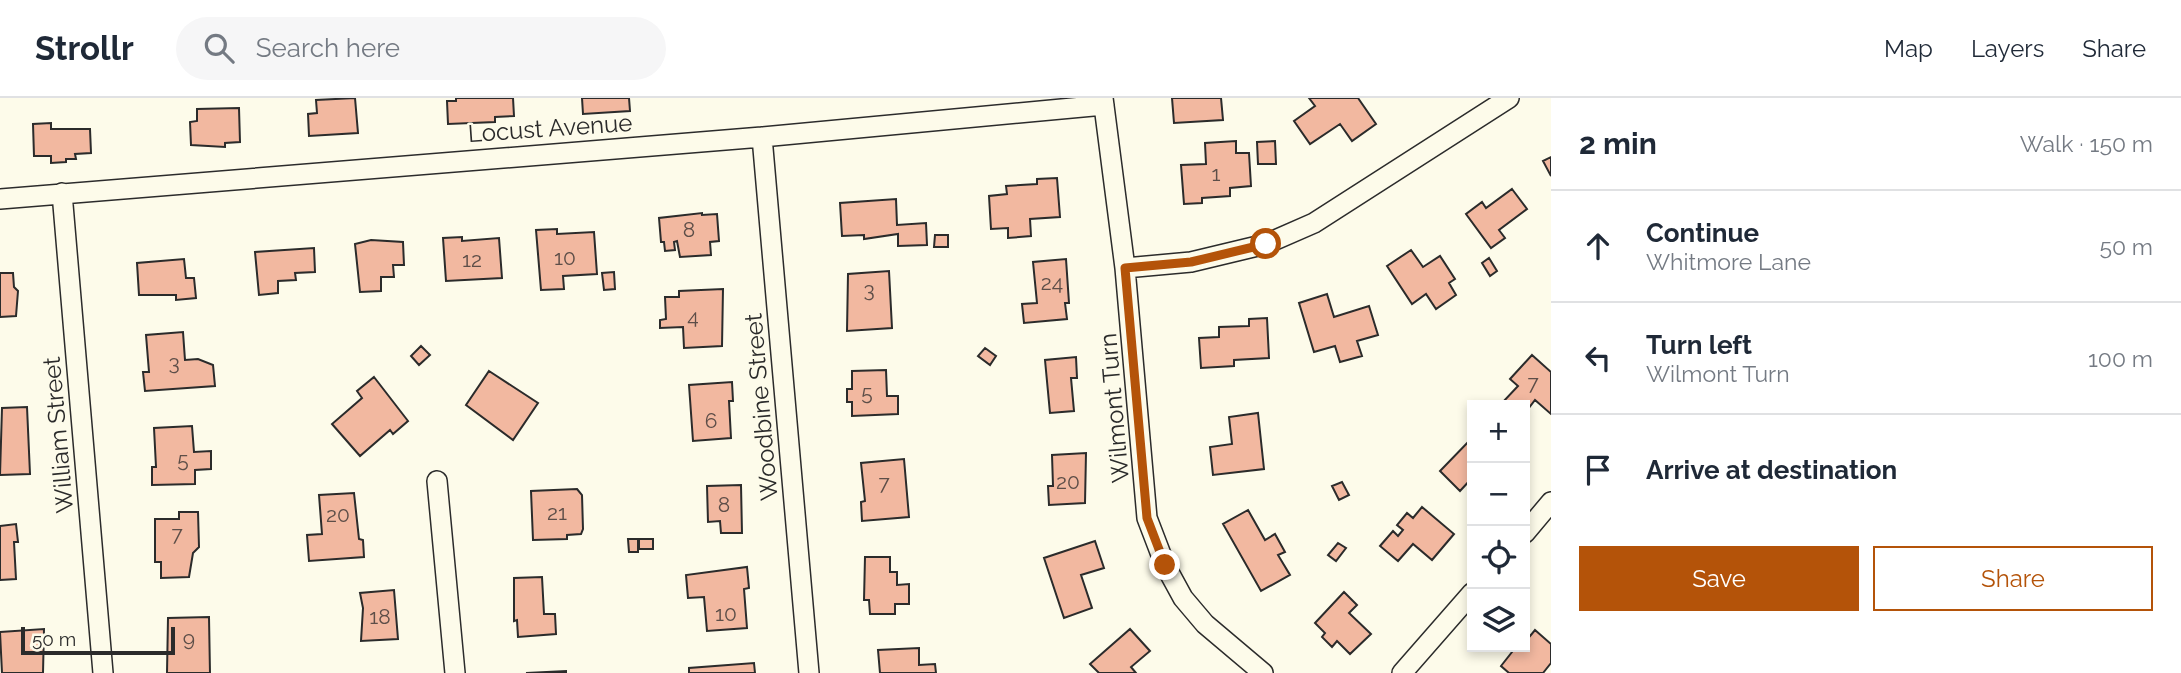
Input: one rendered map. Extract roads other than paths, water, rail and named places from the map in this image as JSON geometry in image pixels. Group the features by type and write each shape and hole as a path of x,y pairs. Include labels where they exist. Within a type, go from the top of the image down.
{"street":[{"path":"1125,268 1191,262 1266,244 1314,223 1509,98"},
{"name":"Wilmont Turn","path":"1103,101 1125,268 1147,518 1155,542 1183,598 1205,624 1263,673"},
{"name":"Locust Avenue","path":"0,199 762,137 1103,101"},
{"name":"Woodbine Street","path":"762,137 809,673"},
{"name":"William Street","path":"62,193 103,673"},
{"path":"437,481 454,673"},
{"path":"1530,527 1551,502"},
{"path":"1402,673 1467,599"}]}
